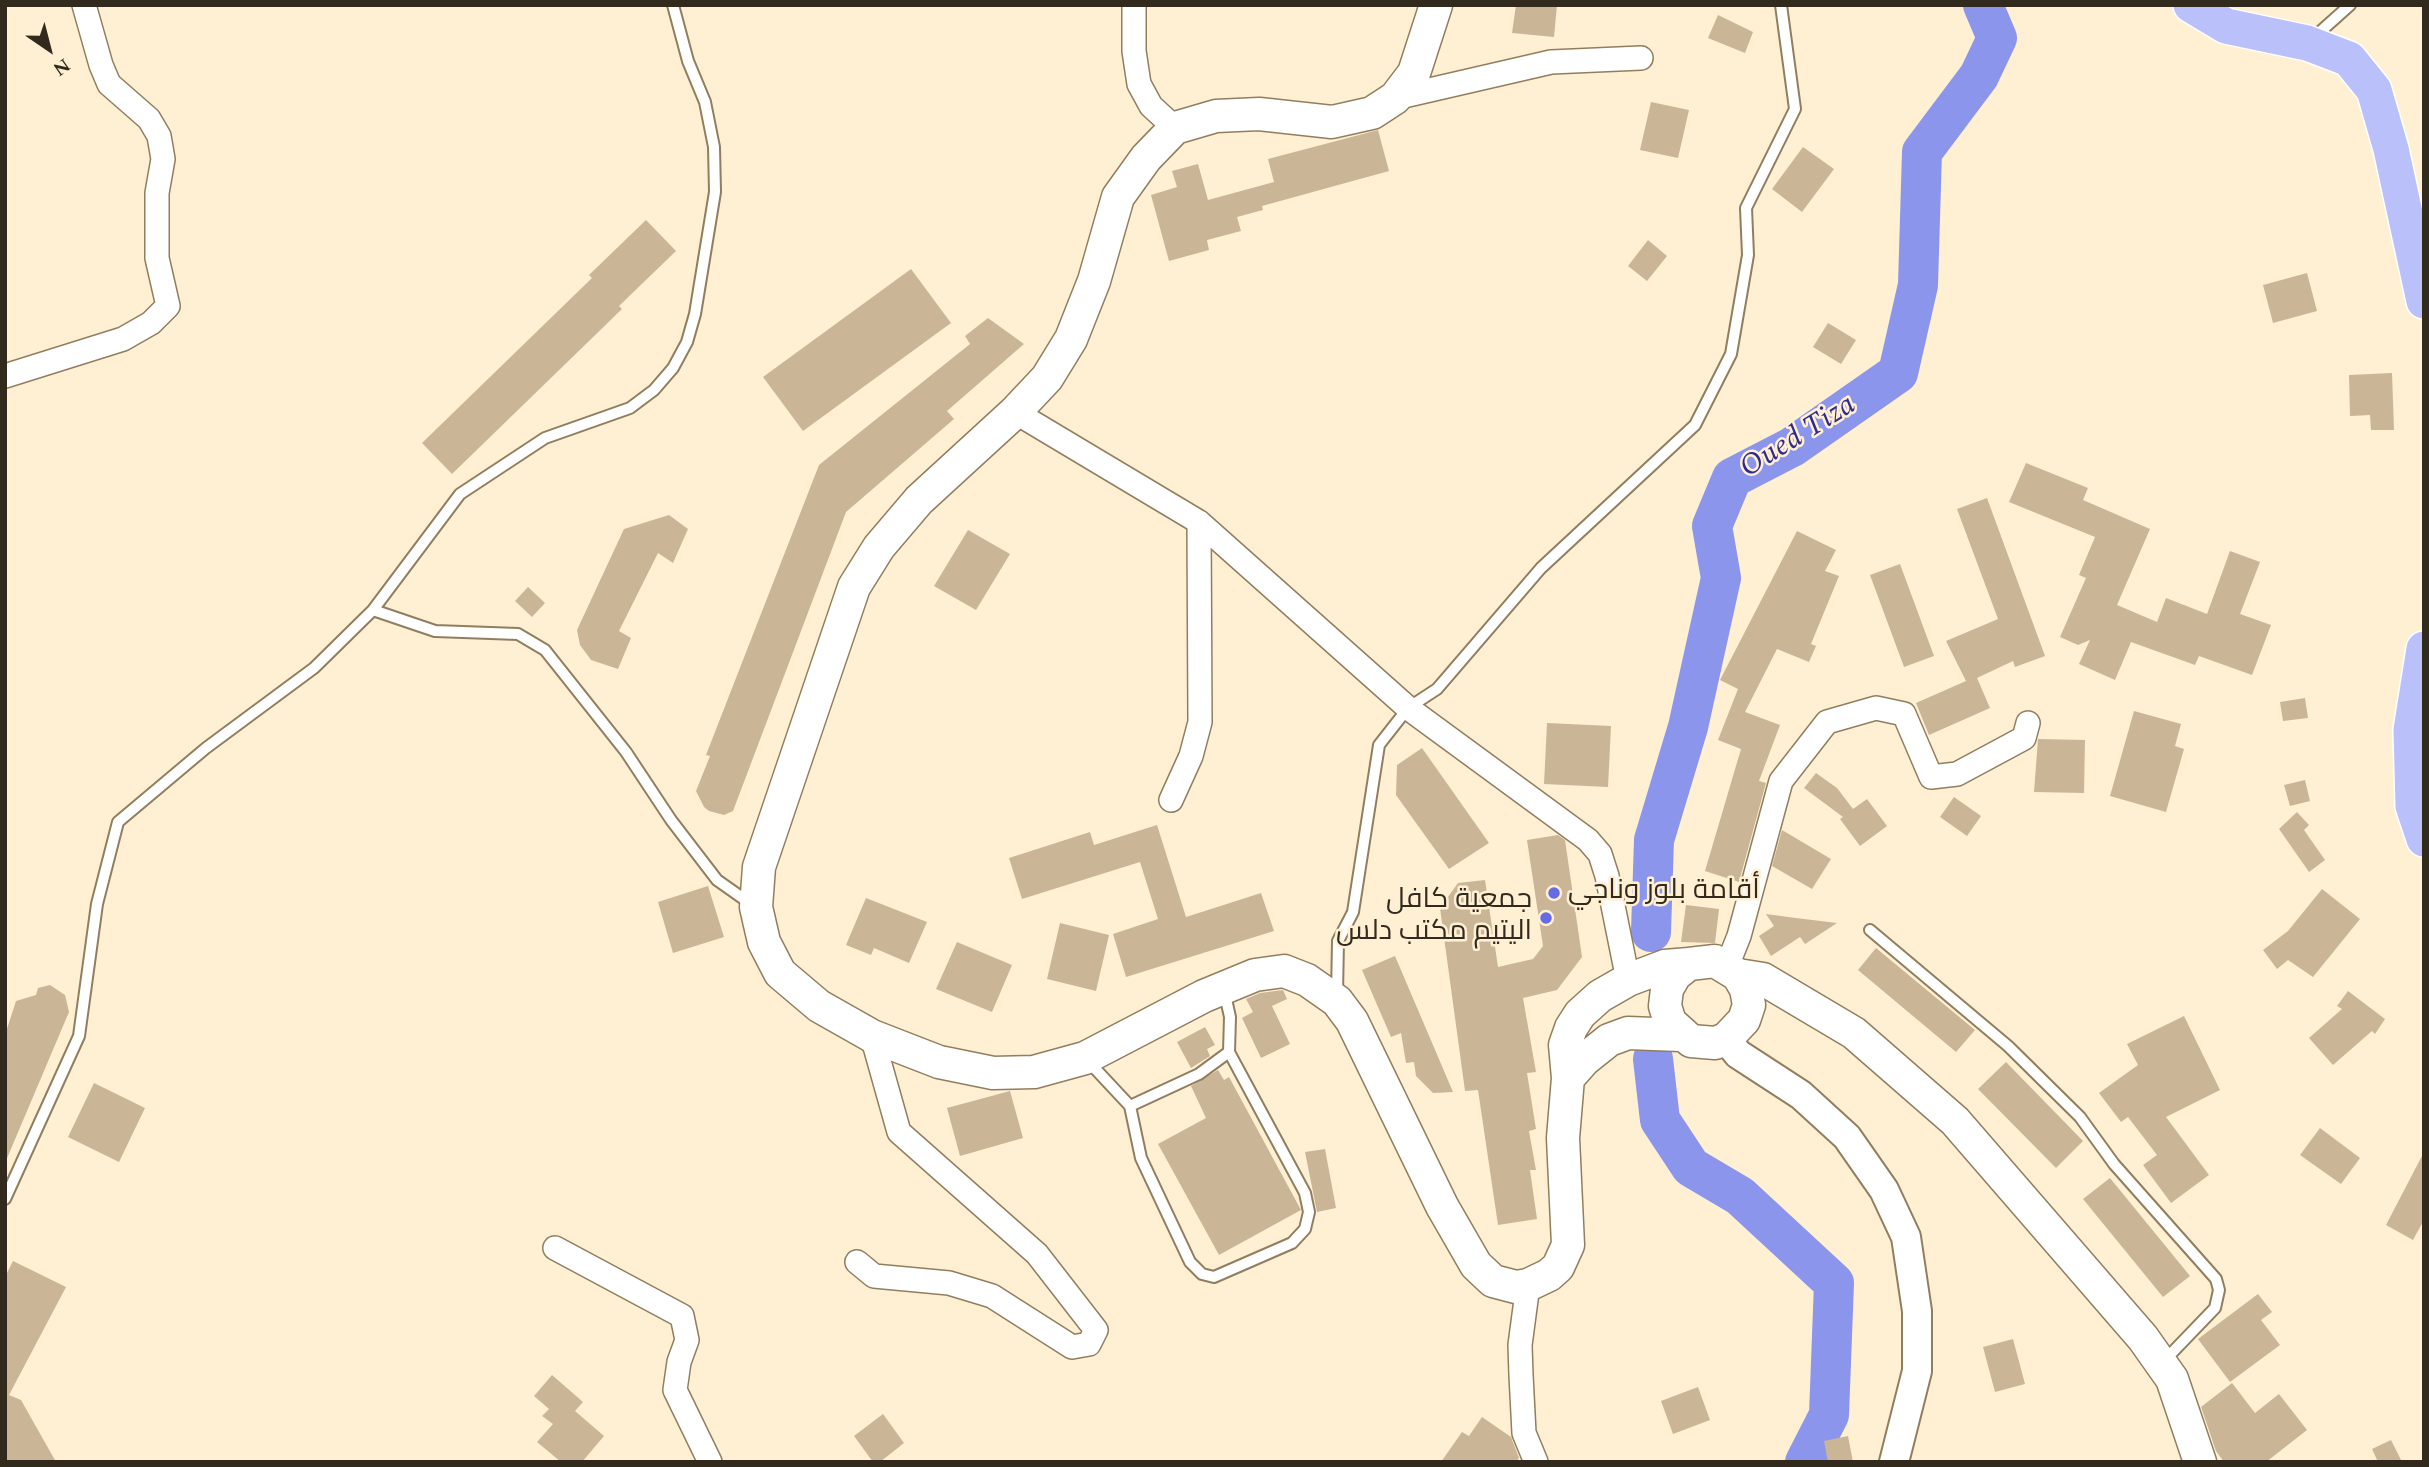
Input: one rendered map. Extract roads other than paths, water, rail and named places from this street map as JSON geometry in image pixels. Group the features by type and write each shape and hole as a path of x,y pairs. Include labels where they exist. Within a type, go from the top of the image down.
{"main road":[{"path":"1436,5 1414,73 1395,98 1372,113 1332,122 1248,115 1216,116 1175,128 1146,158 1118,197 1094,281 1071,338 1047,378 1015,412 919,500 879,547 854,587 759,867 756,907 764,942 780,973 819,1006 872,1036 939,1062 993,1073 1034,1072 1085,1058 1255,975 1284,971 1307,981 1338,1001 1352,1021 1442,1206 1476,1265 1493,1281 1516,1287 1528,1285 1549,1275 1558,1266 1568,1245 1563,1138 1568,1078 1565,1045 1580,1014 1600,996 1628,980 1665,966 1701,961 1763,979 1854,1032 1955,1121 2057,1234 2162,1363 2183,1405 2200,1462"},
{"path":"2191,5 2226,26 2307,43 2349,59 2374,90 2391,149 2424,300"},
{"path":"2424,649 2411,730 2413,806 2424,839"},
{"path":"1681,1035 1670,1022 1665,1006 1667,989 1675,975 1689,964"},
{"path":"1733,970 1746,989 1749,1004 1735,1030"},
{"path":"1568,1078 1584,1060 1609,1040 1628,1033 1681,1035 1703,1044 1735,1030 1768,1004 1796,999"}],"street":[{"path":"5,376 123,340 151,323 168,306 157,258 157,193 163,159 159,136 149,119 109,84 101,65 85,5"},
{"path":"1134,5 1134,51 1139,84 1151,106 1175,128"},
{"path":"1395,98 1551,62 1641,58"},
{"path":"1015,412 1199,522 1409,708 1588,841 1600,854 1628,980"},
{"path":"1171,800 1191,756 1200,722 1199,522"},
{"path":"1733,970 1739,936 1781,781 1827,722 1876,708 1904,714 1931,777 1957,774 2024,738 2028,723"},
{"path":"1735,1030 1738,1054 1801,1095 1847,1137 1884,1190 1906,1237 1917,1311 1917,1371 1894,1462"},
{"path":"857,1262 874,1276 948,1283 992,1296 1072,1347 1089,1344 1096,1330 1037,1254 898,1132 872,1036"},
{"path":"555,1248 682,1316 687,1340 679,1362 675,1390 710,1462"},
{"path":"1528,1285 1520,1345 1521,1375 1524,1433 1536,1462"}],"lane":[{"path":"5,1199 79,1036 97,904 118,822 206,748 314,668 373,610 460,494 545,438 630,408 654,390 673,368 687,342 695,314 715,192 714,147 705,102 688,61 673,5"},
{"path":"1338,1001 1338,941 1353,912 1379,745 1409,708 1437,689 1541,568 1695,425 1731,354 1748,255 1746,208 1795,109 1781,5"},
{"path":"2307,43 2350,5"},
{"path":"373,610 435,631 518,634 545,650 626,752 671,820 717,880 756,907"},
{"path":"1870,930 2008,1046 2080,1117 2113,1164 2216,1279 2219,1290 2215,1307 2162,1363"},
{"path":"1085,1058 1130,1106 1141,1158 1191,1262 1202,1274 1214,1277 1292,1243 1305,1229 1309,1212 1305,1193 1229,1052 1230,1017 1223,989"},
{"path":"1130,1106 1199,1074 1229,1052"}],"waterway":[{"name":"Oued Tiza","path":"1651,932 1654,840 1688,727 1721,578 1712,526 1732,478 1792,447 1898,373 1918,285 1922,152 1979,76 1997,38 1983,5"},
{"path":"1653,1059 1660,1120 1691,1167 1740,1196 1834,1283 1829,1415 1805,1462"}],"place":[{"name":"أقامة بلوز وناجي","path":"1554,893"},
{"name":"جمعية كافل اليتيم مكتب دلس","path":"1546,918"}]}
